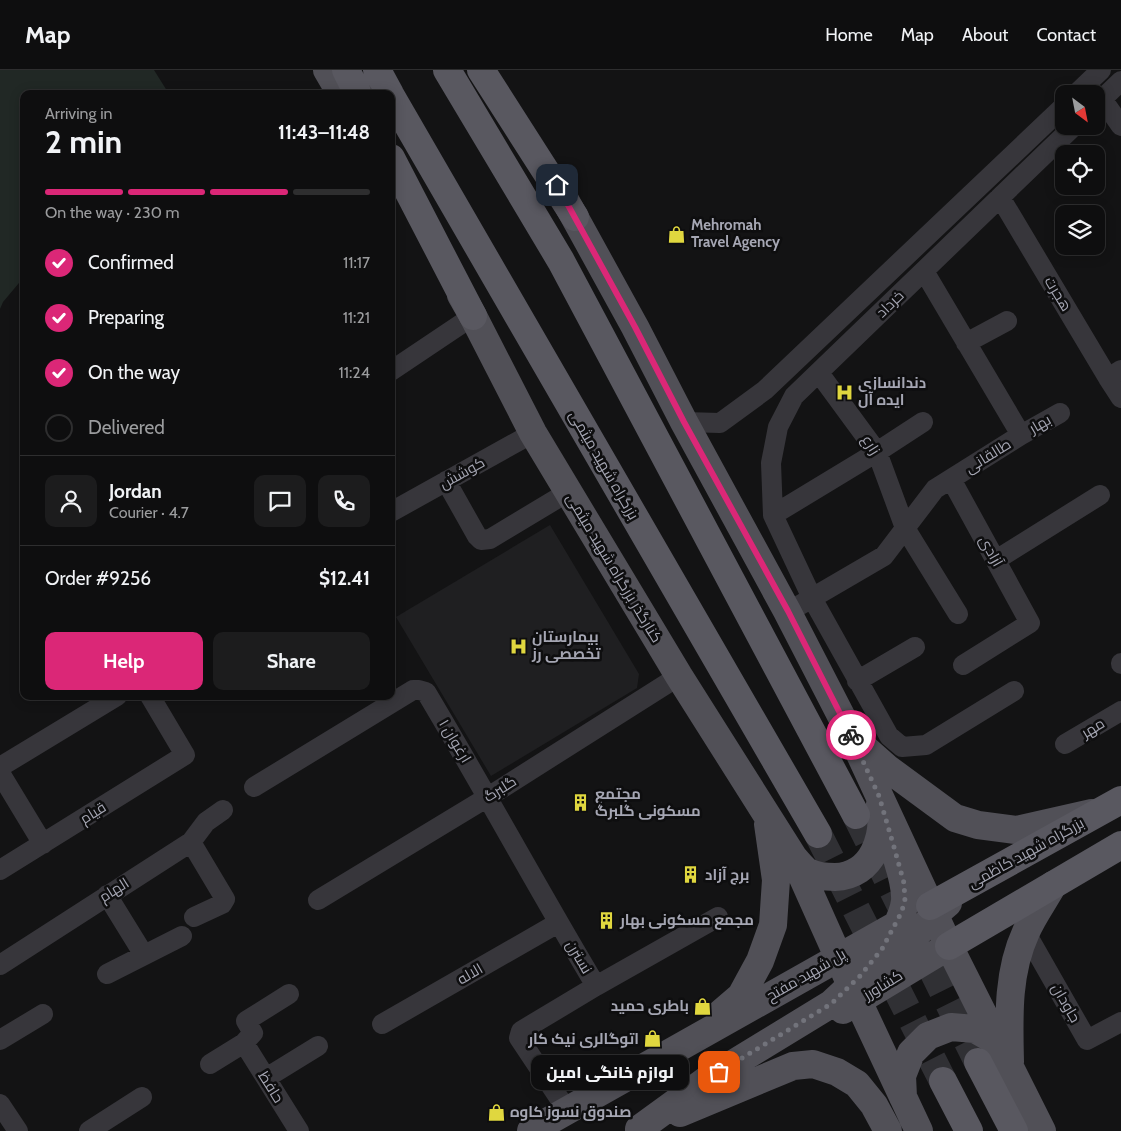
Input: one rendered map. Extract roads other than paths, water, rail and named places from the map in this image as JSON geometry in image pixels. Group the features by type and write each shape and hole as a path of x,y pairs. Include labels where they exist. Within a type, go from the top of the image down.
{"highway":[{"path":"346,70 356,90"},
{"name":"بزرگراه شهید میثمی","path":"376,70 388,90"},
{"path":"447,70 561,261 856,815"},
{"path":"491,71 575,217"},
{"name":"بزرگراه شهید میثمی","path":"395,102 818,834"},
{"path":"395,166 473,316"},
{"name":"بزرگراه شهید کاظمی","path":"932,911 993,871 1111,805"},
{"path":"949,946 1120,847"},
{"path":"978,1062 1014,1131"},
{"path":"943,1081 968,1131"}],"main road":[{"path":"327,70 339,90"},
{"name":"کنارگذر بزرگراه شهید میثمی","path":"395,185 473,316 533,433 679,676 794,858 904,1100"},
{"path":"575,217 684,422 788,611 852,738 949,946 1042,1131"},
{"path":"852,738 887,768 955,818 978,825 1016,830 1111,805"},
{"path":"794,858 808,872 826,877 847,876 862,868 874,854 882,832 883,818 879,796"},
{"path":"855,993 895,926 905,902 904,883 879,796"},
{"path":"531,1131 682,1046 741,996 760,962 773,925 776,880 767,816"},
{"path":"1010,1069 1009,1018 1013,973 1026,933 1053,885"},
{"path":"919,1131 904,1100 889,1060 881,1028 881,1005 884,985 899,954 932,911"},
{"name":"پل شهید مفتح","path":"682,1046 895,926 932,911"},
{"name":"کشاورز","path":"638,1130 855,993 884,985 949,946"},
{"path":"904,1100 902,1076 910,1053 928,1036 951,1027 975,1029 996,1041"},
{"path":"638,1130 793,1066 813,1064 837,1072 857,1084 874,1105 888,1131"}],"street":[{"path":"1085,85 1101,70"},
{"path":"1105,96 1121,81"},
{"path":"1105,109 1121,126"},
{"name":"خرداد","path":"684,422 720,422 765,390 1055,115"},
{"name":"خرداد","path":"1014,691 926,745 902,747 889,736 812,598 772,515 771,463 778,427 794,396 1065,135"},
{"name":"هجرت","path":"1000,198 1114,374 1121,398"},
{"name":"طالقانی","path":"812,598 884,556 935,489 1021,435 924,271"},
{"path":"395,368 473,316"},
{"path":"966,343 1007,321"},
{"name":"زارع","path":"819,372 878,452 906,528 958,614"},
{"name":"بهار","path":"1021,435 1060,413"},
{"path":"772,515 878,452 923,422"},
{"name":"کوشش","path":"395,510 533,433"},
{"name":"آزادی","path":"951,479 1030,623 963,665"},
{"path":"446,481 481,540 490,539 568,492"},
{"path":"996,560 1100,495"},
{"path":"788,611 812,598"},
{"path":"857,681 915,647"},
{"name":"گلبرگ","path":"318,900 488,797 679,676"},
{"name":"ارغوان ۱","path":"254,787 413,690 419,690 426,692 488,797"},
{"path":"0,767 110,700"},
{"name":"قیام","path":"0,870 185,755 152,700"},
{"name":"مهر","path":"1065,744 1121,711"},
{"path":"0,773 43,844"},
{"name":"نسترن","path":"488,797 558,923 596,986 521,1031 519,1038 567,1110"},
{"name":"الهام","path":"0,965 191,842 206,822 223,810"},
{"path":"191,842 225,898 222,904 194,917"},
{"path":"107,895 144,955"},
{"path":"596,986 718,916"},
{"name":"الاله","path":"382,1024 558,923"},
{"name":"جاودان","path":"1026,933 1087,1040 1121,1022"},
{"path":"106,974 182,936"},
{"path":"210,1064 244,1043 254,1033 246,1021 289,994"},
{"path":"0,1040 43,1014"},
{"name":"حافظ","path":"244,1043 299,1131"},
{"path":"266,1078 318,1046"},
{"path":"89,1131 142,1098"},
{"path":"0,1104 18,1131"}],"tunnel":[{"path":"856,815 978,1062"},
{"path":"818,834 943,1081"}],"place":[{"name":"Mehromah Travel Agency","path":"677,234"},
{"name":"دندانسازی ایده آل","path":"844,392"},
{"name":"بیمارستان تخصصی رز","path":"518,646"},
{"name":"مجتمع مسکونی گلبرگ","path":"581,803"},
{"name":"برج آزاد","path":"691,875"},
{"name":"مجمع مسکونی بهار","path":"606,920"},
{"name":"باطری حمید","path":"703,1006"},
{"name":"اتوگالری نیک کار","path":"653,1039"},
{"name":"لوازم خانگی امین","path":"719,1072"},
{"name":"صندوق نسوز کاوه","path":"496,1112"}]}
